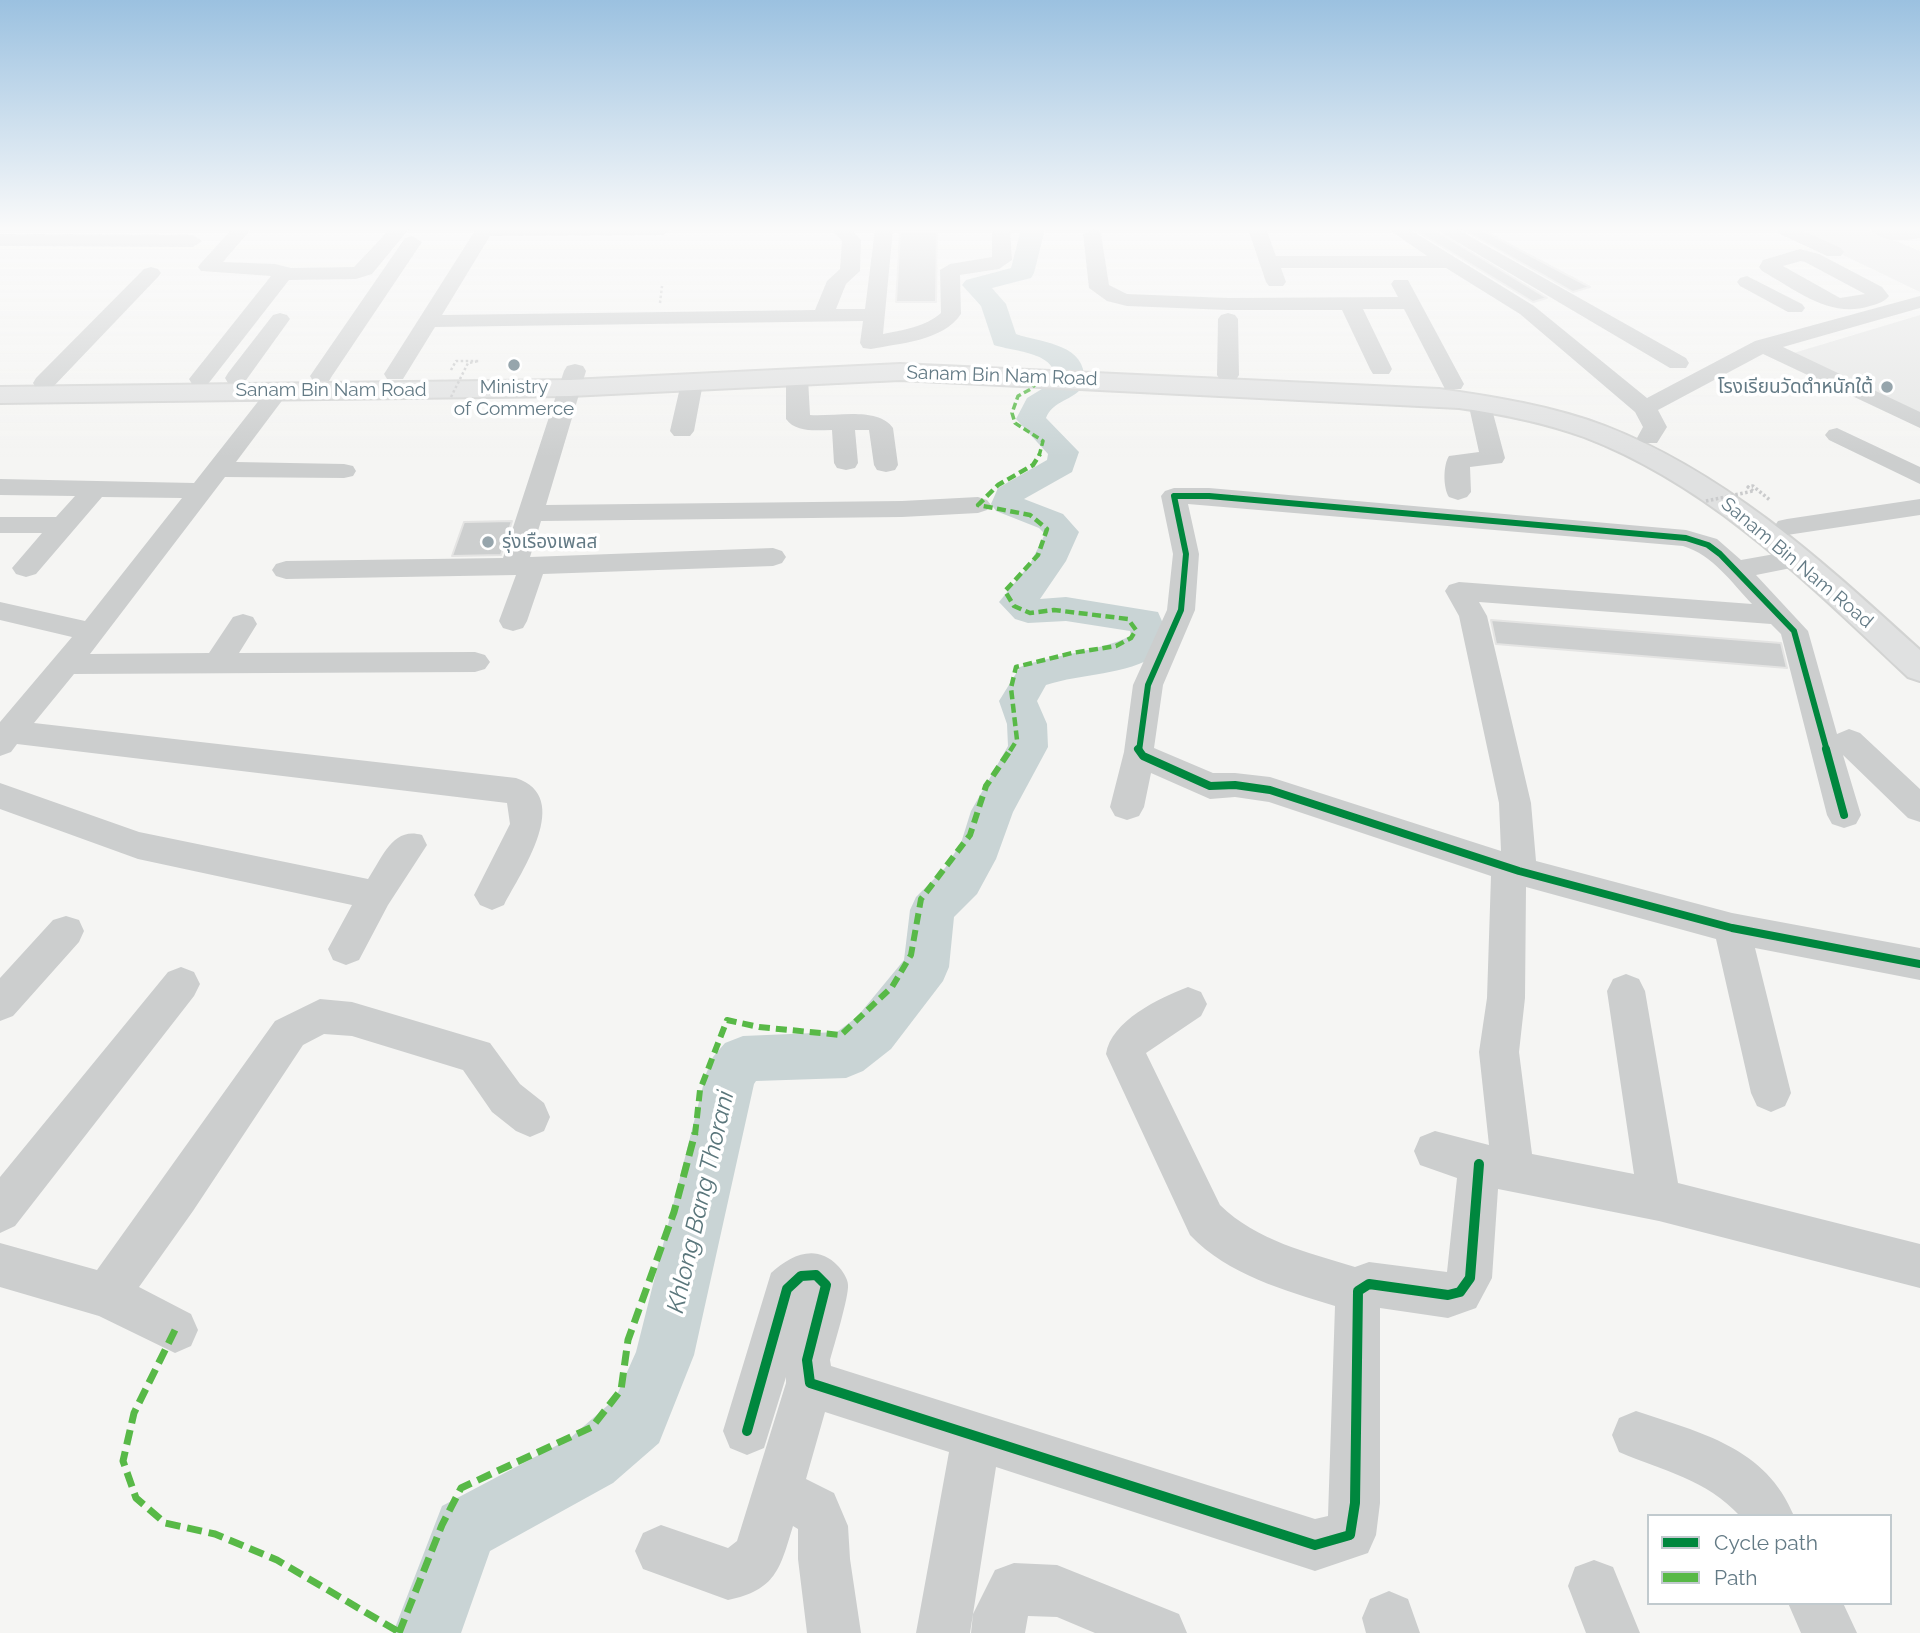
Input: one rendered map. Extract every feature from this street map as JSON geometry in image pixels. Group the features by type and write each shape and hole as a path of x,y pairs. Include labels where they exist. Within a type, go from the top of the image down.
{"main road":[{"name":"Sanam Bin Nam Road","path":"0,396 279,390 573,379 871,352 976,360 1056,372"},
{"name":"Sanam Bin Nam Road","path":"0,384 395,374 456,378 692,383 900,372 1056,372 1439,397 1479,402 1542,415 1595,432 1651,457 1706,488 1750,518 1920,669"},
{"name":"Sanam Bin Nam Road","path":"1099,375 1228,374 1453,384 1535,399 1591,416 1649,438 1727,481 1787,527 1920,644"}],"street":[{"path":"44,383 119,305"},
{"path":"200,379 258,305"},
{"path":"321,376 369,305"},
{"path":"395,374 438,305"},
{"path":"823,316 827,305"},
{"path":"876,305 871,352 948,320 951,305"},
{"path":"1351,305 1381,369"},
{"path":"1411,305 1453,384"},
{"path":"1519,305 1645,408 1655,427 1649,438"},
{"path":"1527,310 1540,305"},
{"path":"1576,305 1678,363"},
{"path":"1790,305 1831,327"},
{"path":"1868,305 1883,314"},
{"path":"1645,408 1763,346 1910,305"},
{"path":"428,321 875,315"},
{"path":"236,378 280,319"},
{"path":"1228,319 1228,374"},
{"path":"1763,346 1920,436"},
{"path":"797,378 798,419 807,423 876,424 881,428 886,465"},
{"path":"513,621 524,565 530,513 573,379"},
{"path":"682,431 692,383"},
{"path":"1814,385 1920,421"},
{"path":"9,723 66,664 92,632 279,390"},
{"path":"1458,492 1458,461 1493,458 1479,402"},
{"path":"843,423 846,463"},
{"path":"1837,435 1920,477"},
{"path":"0,487 95,489 344,471"},
{"path":"26,568 95,489"},
{"path":"1127,807 1139,752 1148,685 1181,610 1186,554 1174,496 1178,495 1686,538 1708,545 1794,631 1844,816"},
{"path":"530,513 902,509 978,505"},
{"path":"1787,527 1916,511"},
{"path":"0,525 64,526"},
{"path":"286,570 509,567 773,557"},
{"path":"1735,570 1797,559"},
{"path":"1358,1291 1369,1284 1448,1295 1460,1292 1470,1278 1496,1167 1499,1052 1506,998 1515,803 1473,616 1458,591 1777,615"},
{"path":"0,611 92,632"},
{"path":"218,663 243,624"},
{"path":"66,664 475,662"},
{"path":"9,723 516,791 525,800 527,824 492,895"},
{"path":"1849,741 1914,795"},
{"path":"1139,752 1186,778 1210,786 1235,785 1270,790 1514,869 1732,928 1920,964"},
{"path":"0,796 138,845 376,895"},
{"path":"346,949 376,895 410,845"},
{"path":"1732,928 1770,1093"},
{"path":"0,1004 66,931"},
{"path":"0,1211 181,984"},
{"path":"1626,991 1659,1200"},
{"path":"1188,1004 1133,1038 1127,1046 1126,1054 1205,1220 1213,1231 1234,1247 1358,1291"},
{"path":"106,1295 178,1196 289,1033 320,1016 352,1018 476,1056 506,1098 530,1117"},
{"path":"1435,1151 1496,1167 1659,1200 1920,1266"},
{"path":"0,1265 106,1295 175,1330"},
{"path":"661,1551 727,1574 742,1571 758,1557 810,1383 807,1360 826,1285 816,1275 802,1276 787,1289 747,1431"},
{"path":"810,1383 1315,1545 1350,1535 1356,1503 1358,1291"},
{"path":"1636,1435 1720,1465 1742,1481 1767,1514"},
{"path":"943,1633 976,1436"},
{"path":"778,1491 816,1511 823,1525 824,1559 834,1633"},
{"path":"1594,1586 1613,1633"},
{"path":"998,1633 1000,1614 1014,1589 1057,1591 1160,1633"},
{"path":"1815,1605 1830,1633"}],"path":[{"path":"456,361 479,361 456,378 456,361"},
{"path":"1706,501 1753,491 1748,487 1753,486 1772,502"}],"shaded area":[{"name":"โรงเรียนวัดตำหนักใต้","path":"1920,315 1920,418 1787,355"}],"building":[{"name":"รุ่งเรืองเพลส","path":"512,521 501,555 452,556 464,522"},
{"path":"1491,620 1781,643 1787,668 1496,644"}],"waterway":[{"name":"Khlong Bang Thorani","path":"427,1633 465,1529 591,1461 637,1421 665,1355 731,1074 743,1059 846,1055 874,1033 926,967 932,910 961,881 981,847 992,811 1028,747 1027,724 1018,701 1033,676 1056,668 1120,656 1147,644 1150,635 1145,621 1066,609 1028,611 1017,602 1044,570 1062,532 1051,521 1007,504 1009,495 1061,465 1064,452 1031,419 1037,404 1069,385 1070,372 1067,363 1059,356 1004,339 993,305"}],"marked path":[{"path":"399,1633 442,1525 461,1488 592,1427 621,1390 628,1340 674,1212 695,1134 700,1090 727,1020 759,1027 841,1035 892,987 911,955 921,899 970,835 986,786 1017,740 1011,688 1016,667 1072,653 1116,646 1131,638 1136,630 1128,619 1054,610 1030,613 1014,606 1005,591 1038,555 1047,529 1030,515 978,505 998,485 1028,469 1038,459 1043,441 1015,423 1012,413 1018,396 1031,389 1042,377"},
{"path":"175,1330 134,1413 123,1461 136,1498 165,1523 215,1534 277,1560 399,1632"}],"cycle path":[{"path":"1844,815 1794,631 1720,554 1708,545 1686,538 1209,496 1174,496 1186,554 1181,610 1148,685 1138,749 1143,756 1210,786 1235,785 1270,790 1519,871 1732,928 1920,964"},
{"path":"747,1431 787,1289 801,1276 816,1275 826,1285 807,1360 810,1383 1315,1545 1350,1535 1355,1503 1358,1291 1369,1284 1448,1295 1460,1292 1470,1278 1479,1164"}],"place":[{"name":"Ministry of Commerce","path":"514,365"},
{"name":"โรงเรียนวัดตำหนักใต้","path":"1887,387"},
{"name":"รุ่งเรืองเพลส","path":"488,542"}]}
